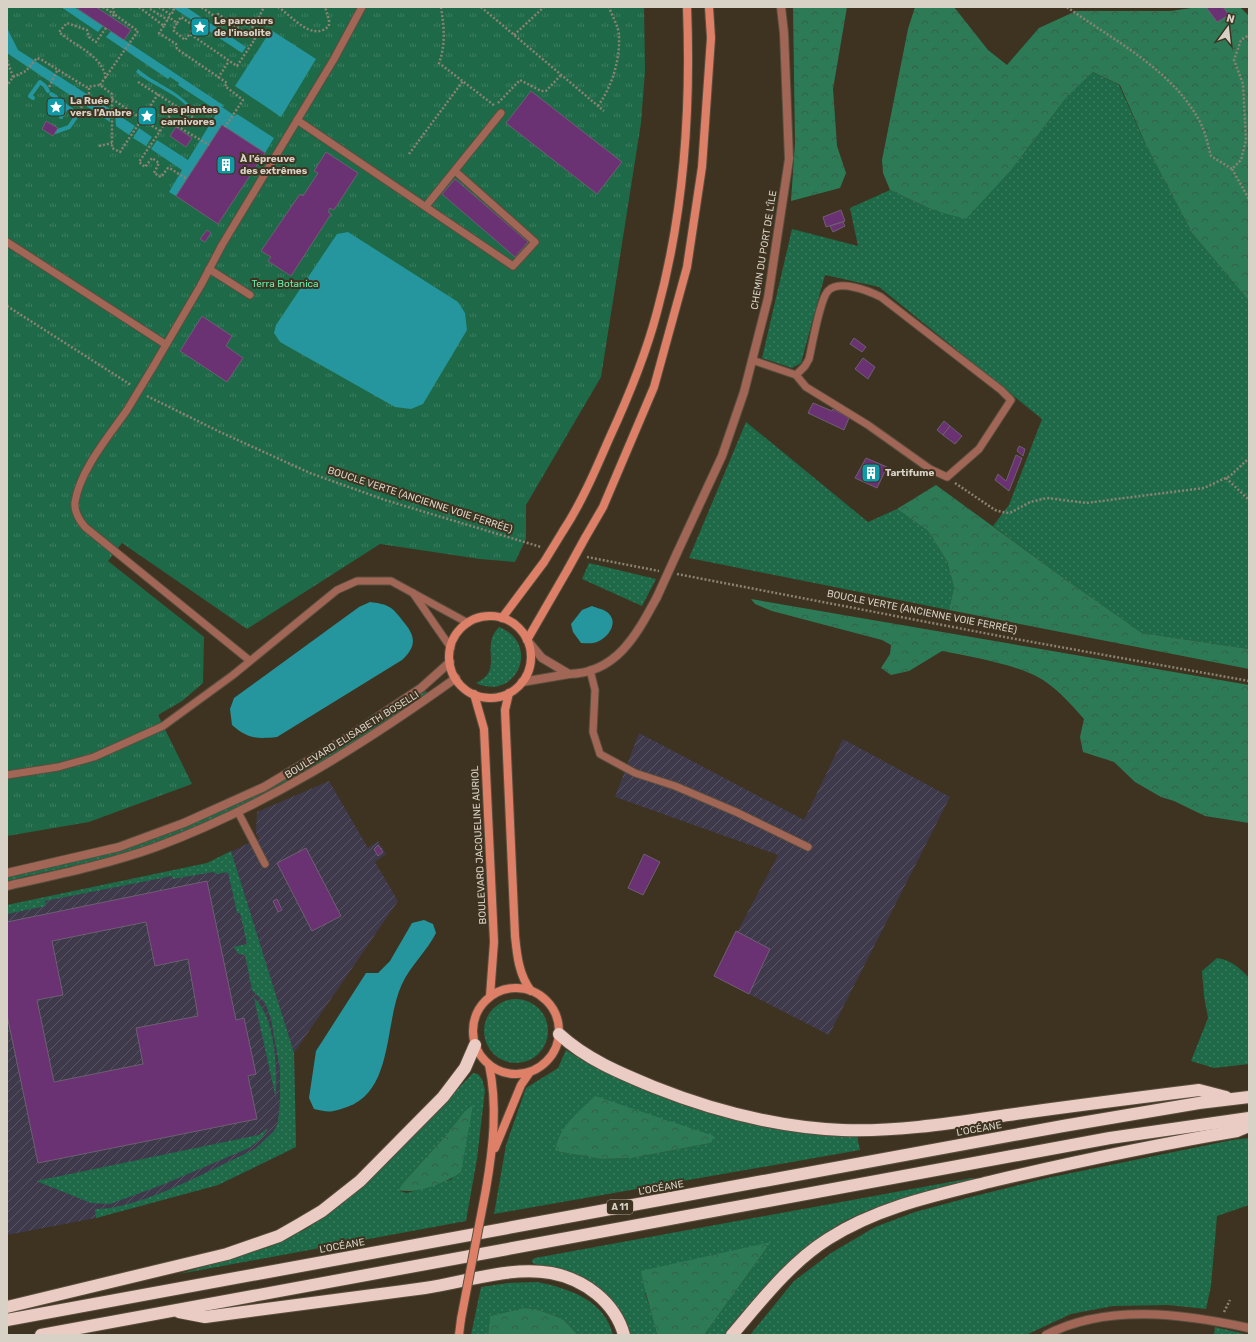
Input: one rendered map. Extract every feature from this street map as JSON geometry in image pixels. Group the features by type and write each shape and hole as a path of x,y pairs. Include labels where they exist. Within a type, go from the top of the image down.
{"highway":[{"path":"559,1034 591,1058 665,1091 723,1111 761,1120 809,1128 843,1130 911,1128 1199,1090 1234,1099"},
{"path":"7,1307 227,1254 279,1236 322,1211 360,1181 439,1102 466,1068 474,1045"},
{"name":"L’OCÉANE","path":"7,1320 1063,1126 1249,1097"},
{"name":"A 11","path":"41,1335 1110,1138 1249,1118"},
{"path":"732,1335 772,1288 808,1254 826,1240 869,1216 939,1195 1044,1169 1153,1145 1237,1131 1249,1126"},
{"path":"170,1311 205,1317 420,1288 518,1272 536,1271 552,1273 587,1286 609,1305 624,1335"}],"main road":[{"path":"502,618 544,562 580,504 624,405 657,313 673,242 683,159 688,50 686,7"},
{"path":"527,640 603,507 654,387 687,267 702,167 711,38 709,7"},
{"path":"487,616 502,618 517,626 527,640 531,662 528,673 522,682 509,693 494,698 474,694 464,688 456,678 450,662 450,648 457,634 468,623 487,616"},
{"path":"509,693 505,710 515,936 518,961 523,978 531,991"},
{"name":"BOULEVARD JACQUELINE AURIOL","path":"474,694 484,729 494,942 490,996"},
{"path":"513,988 531,991 546,1001 554,1010 558,1022 559,1034 556,1046 550,1058 541,1066 530,1072 516,1075 500,1072 489,1065 480,1056 474,1045 472,1027 475,1015 490,996 501,991 513,988"},
{"path":"459,1335 492,1157 494,1087 489,1065"},
{"path":"492,1157 516,1095 530,1072"}],"street":[{"name":"CHEMIN DU PORT DE L'ÎLE","path":"522,682 569,674 580,674 613,661 634,637 657,596 722,456 744,392 768,298 789,159 784,33 781,7"},
{"path":"527,640 542,658 569,674"},
{"path":"7,873 119,847 184,823 264,787 348,737 421,688 450,662"},
{"name":"BOULEVARD ELISABETH BOSELLI","path":"7,886 71,871 154,848 238,812 316,772 418,705 456,678"},
{"path":"1046,1335 1061,1327 1090,1319 1130,1315 1203,1319 1249,1328"}],"lane":[{"path":"249,660 91,532 79,520 75,502 79,488 90,463 127,410 153,367 209,269 334,59 362,7"},
{"path":"426,206 501,113"},
{"path":"298,120 513,266 535,242 455,171"},
{"path":"7,242 165,344"},
{"path":"209,269 250,295"},
{"path":"752,360 796,375 806,387 868,425 930,469 947,477 979,449 1011,400 1001,390 881,297 869,291 838,285 828,291 825,296 809,359 805,366 796,375"},
{"path":"7,775 66,765 94,757 163,726 233,675 249,660 320,602 337,590 357,581 391,581 412,591 468,623"},
{"path":"412,591 450,648"},
{"path":"590,670 595,690 593,732 600,754 635,773 675,786 808,847"},
{"path":"238,812 265,864"}],"path":[{"path":"100,85 138,31 113,16 103,7"},
{"path":"113,7 113,16"},
{"path":"139,7 143,8 164,26"},
{"path":"159,7 169,18"},
{"path":"169,7 174,10 159,33 176,44 177,49 227,83 224,86 243,100 225,127"},
{"path":"190,34 237,66 255,39 218,14 216,17 201,7"},
{"path":"247,34 257,21 264,7"},
{"path":"278,7 306,29 318,32 325,30 329,26 330,20 325,7"},
{"path":"441,7 444,43 439,63 496,107 520,80 541,91 546,91 561,75"},
{"path":"481,7 604,112"},
{"path":"514,35 544,7"},
{"path":"598,106 608,91 615,70 619,35 609,7"},
{"path":"1067,7 1150,64 1180,92 1201,124 1211,156 1232,169 1249,199"},
{"path":"147,13 151,8 177,23"},
{"path":"181,17 194,26 186,40 173,30 177,23 181,17"},
{"path":"106,28 96,42 89,37 87,30 67,23 59,32 96,58 102,66 106,78"},
{"path":"1232,169 1241,160 1246,140 1244,84 1234,60 1241,40 1249,35"},
{"path":"7,86 12,77 28,70 35,59 42,60 86,87 100,85 112,94 112,148 120,152 158,94"},
{"path":"7,60 12,77"},
{"path":"218,78 229,61"},
{"path":"49,87 58,69"},
{"path":"409,154 463,81"},
{"path":"138,82 194,118"},
{"path":"81,108 89,94 89,86"},
{"path":"112,98 160,131"},
{"path":"176,106 139,162 145,167 152,158 159,164 154,173 161,177 168,168 187,180"},
{"path":"168,120 209,145"},
{"path":"99,146 112,143"},
{"path":"7,306 134,387"},
{"name":"BOUCLE VERTE (ANCIENNE VOIE FERRÉE)","path":"146,395 220,432 310,473 385,500 535,546"},
{"path":"947,477 995,510 1006,513 1012,512 1023,505 1047,498 1076,503 1097,502 1204,488 1226,478 1238,470 1249,458"},
{"path":"1226,478 1249,500"},
{"path":"592,558 662,572"},
{"name":"BOUCLE VERTE (ANCIENNE VOIE FERRÉE)","path":"670,573 1010,638 1249,680"},
{"path":"1224,1312 1230,1300"}],"shaded area":[{"path":"639,733 804,820 843,739 950,797 829,1035 714,976 778,855 615,797"},
{"path":"329,781 368,848 378,841 386,854 375,862 398,901 294,1053 296,1147 218,1185 96,1218 7,1235 7,905 208,863 259,838 256,833 257,812"}],"green space":[{"name":"Terra Botanica","path":"7,7 644,7 645,71 641,123 601,377 526,505 526,539 515,562 480,559 380,544 247,629 122,543 108,561 204,637 203,683 182,701 158,715 192,784 89,822 7,836"},
{"path":"793,7 847,7 833,89 837,146 846,173 840,188 791,201 795,143"},
{"path":"915,7 954,7 988,50 1007,65 1039,28 1076,11 1171,11 1198,7 1240,7 1249,16 1249,301 1192,233 1147,147 1120,85 1093,72 1066,98 1012,169 966,219 933,210 890,190 883,173 882,160 908,29"},
{"path":"1093,72 1119,85 1147,147 1192,233 1249,301 1249,649 1142,633 993,526 1009,505 1042,419 879,287 825,275 801,363 792,368 762,358 792,229 858,246 850,208 890,190 933,210 1012,169 1066,98"},
{"path":"746,422 868,522 897,509 928,531 947,561 954,587 949,610 689,558"},
{"path":"936,485 1142,633 1249,649 1249,669 949,610 954,587 947,561 928,531 897,509"},
{"path":"589,563 656,579 642,606 582,579"},
{"path":"751,599 1249,685 1249,823 1205,816 1174,801 1161,797 1135,782 1114,762 1083,752 1080,737 1084,719 1056,690 1043,680 1025,671 978,658 942,651 909,671 891,675 881,668 890,654 891,645 882,640 772,611 755,604"},
{"path":"499,627 512,635 519,646 521,657 519,668 512,678 503,685 490,687 476,683 484,678 489,672 491,665 491,642 493,635"},
{"path":"426,691 427,693 394,717 323,763 286,784 208,822 170,838 131,851 7,881 7,876 81,859 271,787 342,747"},
{"path":"231,851 294,1053 296,1147 218,1185 96,1218 95,1209 133,1203 198,1177 255,1149 274,1131 278,1123 280,1069 271,1019 265,1003 252,990 245,955 239,954 233,947 247,944 240,913 237,913 228,872 217,874 213,872 173,879 172,876 45,901 46,906 7,914 7,905 207,863"},
{"path":"1217,958 1235,965 1249,978 1249,1064 1214,1068 1191,1061 1208,1018 1202,971"},
{"path":"254,998 267,1018 271,1031 274,1045 276,1099"},
{"path":"516,999 534,1005 542,1013 548,1031 542,1049 534,1057 516,1063 498,1057 490,1049 484,1031 490,1013 498,1005"},
{"path":"566,1050 585,1062 642,1088 708,1112 783,1130 857,1136 860,1150 494,1214 506,1145 526,1088 558,1068","holes":["711,1143 632,1158 601,1159 555,1151"]},
{"path":"473,1073 478,1074 482,1079 485,1090 477,1159 466,1221 179,1274 269,1247 306,1229 343,1203 396,1153","holes":["464,1112 452,1179 407,1193 400,1191 402,1184 448,1133"]},
{"path":"595,1096 714,1136 711,1143 632,1158 601,1159 555,1151 557,1142 570,1120"},
{"path":"473,1105 461,1172 448,1180 431,1187 413,1191 399,1190 402,1184 448,1133 464,1112"},
{"path":"268,1128 262,1138 249,1148 162,1185 110,1204 91,1203 36,1181 259,1135"},
{"path":"1249,1138 1249,1205 1217,1216 1211,1286 1206,1309 1168,1305 1113,1306 1071,1314 1026,1335 750,1335 794,1281 831,1253 875,1227 915,1212 1047,1178 1232,1140"},
{"path":"972,1178 976,1179 876,1207 841,1223 803,1250 786,1265 725,1335 704,1335 771,1242 645,1293 657,1335 630,1335 620,1311 613,1301 593,1284 570,1273 534,1264 532,1262 535,1258"},
{"path":"771,1242 704,1335 657,1335 641,1271"},
{"path":"537,1282 573,1292 594,1304 609,1323 613,1335 578,1335 563,1319 536,1309 523,1308 490,1316 488,1335 471,1335 481,1287 508,1283"},
{"path":"523,1308 536,1309 563,1319 578,1335 488,1335 490,1316"},
{"path":"1215,1327 1249,1335 1214,1335"}],"water":[{"path":"61,7 74,7 103,26 98,32"},
{"path":"172,7 186,7 246,47 242,53"},
{"path":"7,28 18,50 110,109 110,122 7,53"},
{"path":"271,30 316,59 281,117 235,86"},
{"path":"111,31 223,105 222,107 235,116 237,114 274,138 265,153 222,125 176,196 169,192 182,170 151,149 157,140 188,160 218,111 178,85 179,83 170,77 168,79 106,37"},
{"path":"138,69 180,96 192,108 190,110 171,94 136,72"},
{"path":"115,113 135,126 129,135 116,126"},
{"path":"139,128 152,137 146,146 133,138"},
{"path":"348,232 458,302 465,313 467,330 423,404 411,409 395,407 280,342 274,333 276,325 337,234"},
{"path":"370,602 379,603 391,608 410,630 413,640 411,650 402,660 277,737 253,737 243,733 232,725 230,709 234,698 359,607"},
{"path":"592,606 604,610 611,616 611,629 605,637 597,642 581,643 573,632 571,624 582,610"},
{"path":"424,920 433,924 436,933 402,984 396,1000 385,1054 380,1071 373,1086 362,1099 347,1107 331,1111 314,1109 309,1098 316,1051 366,973 378,973 390,961 412,923"}],"building":[{"path":"79,7 96,7 131,30 124,40 78,9"},
{"path":"1206,7 1223,7 1229,15 1217,22"},
{"path":"531,91 622,162 597,194 506,123"},
{"path":"46,121 58,128 53,136 42,129"},
{"name":"À l'épreuve des extrêmes","path":"222,125 265,153 218,224 176,196"},
{"path":"176,127 192,138 186,147 170,136"},
{"path":"326,152 358,173 334,210 330,208 328,212 331,214 291,276 268,261 271,257 261,251 300,194 303,196 318,173 314,171"},
{"path":"455,179 528,242 515,257 442,194"},
{"path":"841,210 845,221 826,227 823,217"},
{"path":"843,222 845,226 833,232 830,226"},
{"path":"207,230 211,233 205,242 200,239"},
{"path":"202,316 232,336 226,346 243,358 227,382 180,351"},
{"path":"854,338 866,347 862,352 850,344"},
{"path":"863,358 875,367 868,379 855,369"},
{"path":"813,403 832,411 833,409 849,418 844,430 808,413"},
{"path":"944,421 950,426 943,435 937,430"},
{"path":"950,426 962,436 955,444 943,435"},
{"path":"1019,446 1025,449 1023,456 1017,451"},
{"path":"1016,455 1022,458 1009,491 995,480 998,474 1006,481"},
{"name":"Tartifume","path":"866,458 887,467 877,488 855,478"},
{"path":"378,845 383,852 378,856 374,849"},
{"path":"306,848 341,916 312,931 277,863"},
{"path":"644,854 660,862 643,895 628,888"},
{"path":"207,881 236,1020 244,1018 256,1074 248,1076 257,1119 38,1163 7,1015 7,922","holes":["146,922 155,966 188,959 198,1016 136,1028 143,1064 54,1082 37,1000 63,995 52,941"]},
{"path":"277,899 282,910 278,912 273,901"},
{"path":"736,931 770,949 749,994 714,976"}],"waterway":[{"path":"33,98 30,96 40,82 48,91"},
{"path":"51,94 56,97 54,101 57,103 60,100 67,107"},
{"path":"55,132 69,127 78,114 67,107 64,112 60,109 57,113 62,115 61,117"}],"place":[{"name":"Le parcours de l'insolite","path":"200,27"},
{"name":"La Ruée vers l'Ambre","path":"56,107"},
{"name":"Les plantes carnivores","path":"147,116"},
{"name":"À l'épreuve des extrêmes","path":"226,165"},
{"name":"Tartifume","path":"871,473"}]}
